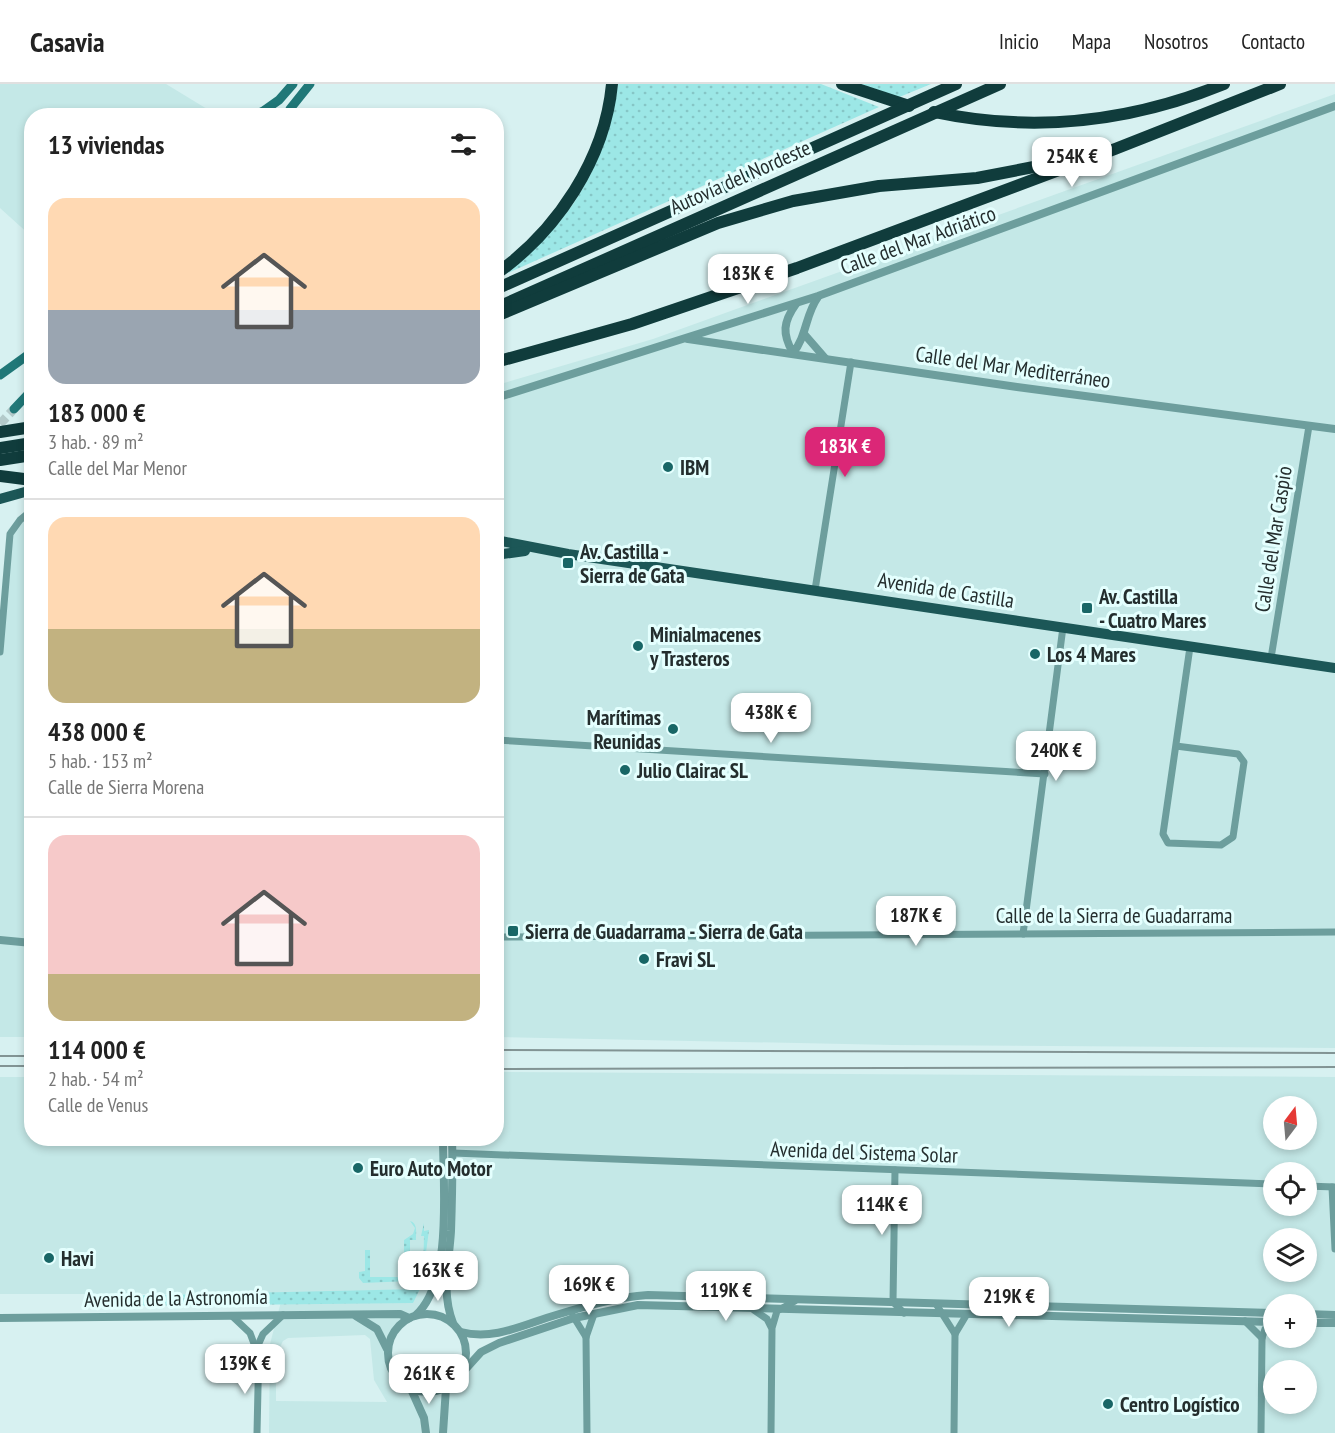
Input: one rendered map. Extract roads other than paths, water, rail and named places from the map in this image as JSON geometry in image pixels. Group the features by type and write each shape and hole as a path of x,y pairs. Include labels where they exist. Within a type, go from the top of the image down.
{"highway":[{"path":"504,269 515,261 547,229 578,185 601,130 612,84"},
{"name":"Autovía del Nordeste","path":"504,285 956,84"},
{"name":"Autovía del Nordeste","path":"504,304 1000,84"},
{"path":"844,85 911,107 988,120 1039,124 1096,119 1170,104 1224,84"},
{"path":"504,360 632,324 797,268 1115,149 1280,84"},
{"path":"504,313 718,223 793,201 879,186 977,178 1115,149"},
{"path":"0,432 24,428"},
{"path":"0,448 24,444"},
{"path":"0,460 24,456"},
{"path":"0,476 24,479"}],"main road":[{"path":"268,108 279,100 293,84"},
{"path":"291,108 310,84"},
{"path":"0,375 24,358"},
{"path":"14,409 24,398"},
{"path":"0,499 24,492"},
{"name":"Avenida de Castilla","path":"504,542 552,551 1335,668"},
{"name":"Avenida de Castilla","path":"504,554 552,551"}],"street":[{"name":"Calle del Mar Adriático","path":"504,395 796,304 1335,106"},
{"path":"793,353 805,335 808,314 818,296"},
{"path":"793,353 784,334 784,326 796,304"},
{"path":"805,335 825,358"},
{"name":"Calle del Mar Mediterráneo","path":"686,338 1335,429"},
{"path":"816,590 850,362"},
{"name":"Calle del Mar Caspio","path":"1271,658 1309,426"},
{"path":"0,652 10,534 24,517"},
{"path":"1023,934 1063,627"},
{"path":"1176,746 1238,754 1244,762 1233,837 1221,845 1168,843 1163,834 1190,647"},
{"path":"504,740 1045,774"},
{"name":"Calle de la Sierra de Guadarrama","path":"504,937 1335,932"},
{"path":"0,940 24,942"},
{"path":"387,1351 395,1329 428,1302 438,1265 443,1219 444,1146"},
{"path":"449,1146 453,1153"},
{"path":"453,1146 451,1233 446,1289 447,1305 453,1323"},
{"path":"443,1173 453,1153"},
{"name":"Avenida del Sistema Solar","path":"453,1153 1263,1184"},
{"path":"895,1170 893,1302 904,1313"},
{"path":"1317,1186 1334,1187 1335,1249"},
{"path":"411,1389 434,1392 446,1388 481,1352 613,1300 648,1295 893,1302 1263,1319"},
{"path":"771,1433 772,1328 777,1311 792,1302 803,1300"},
{"path":"878,1312 893,1302"},
{"path":"936,1304 955,1335"},
{"path":"461,1332 478,1336 496,1334 571,1315 594,1314 638,1305 777,1311 1263,1320"},
{"path":"754,1310 767,1319 772,1328"},
{"path":"412,1317 429,1313 442,1316 453,1323 461,1332 466,1346 466,1360 462,1373"},
{"name":"Avenida de la Astronomía","path":"0,1318 400,1314 412,1317"},
{"path":"587,1433 586,1337 594,1314"},
{"path":"954,1433 955,1335 957,1327 967,1314"},
{"path":"257,1433 258,1357 263,1334 283,1315"},
{"path":"353,1315 377,1329 387,1351 392,1372 411,1389 424,1418 426,1433"},
{"path":"571,1315 586,1337"},
{"path":"1317,1315 1335,1316"},
{"path":"232,1316 250,1333 258,1357"},
{"path":"1317,1323 1335,1316"},
{"path":"1245,1321 1262,1338 1261,1433"},
{"path":"1317,1323 1335,1323"},
{"path":"443,1433 446,1388"}],"tunnel":[{"path":"0,424 14,409"}],"railway":[{"path":"504,1050 1335,1053"},
{"path":"0,1056 24,1056"},
{"path":"0,1066 24,1066"},
{"path":"504,1069 1335,1067"}],"place":[{"name":"IBM","path":"668,467"},
{"name":"Av. Castilla - Sierra de Gata","path":"568,563"},
{"name":"Av. Castilla - Cuatro Mares","path":"1087,608"},
{"name":"Minialmacenes y Trasteros","path":"638,646"},
{"name":"Los 4 Mares","path":"1035,654"},
{"name":"Marítimas Reunidas","path":"673,729"},
{"name":"Julio Clairac SL","path":"625,770"},
{"name":"Sierra de Guadarrama - Sierra de Gata","path":"513,931"},
{"name":"Fravi SL","path":"644,959"},
{"name":"Euro Auto Motor","path":"358,1168"},
{"name":"Havi","path":"49,1258"},
{"name":"Centro Logístico","path":"1108,1404"}]}
